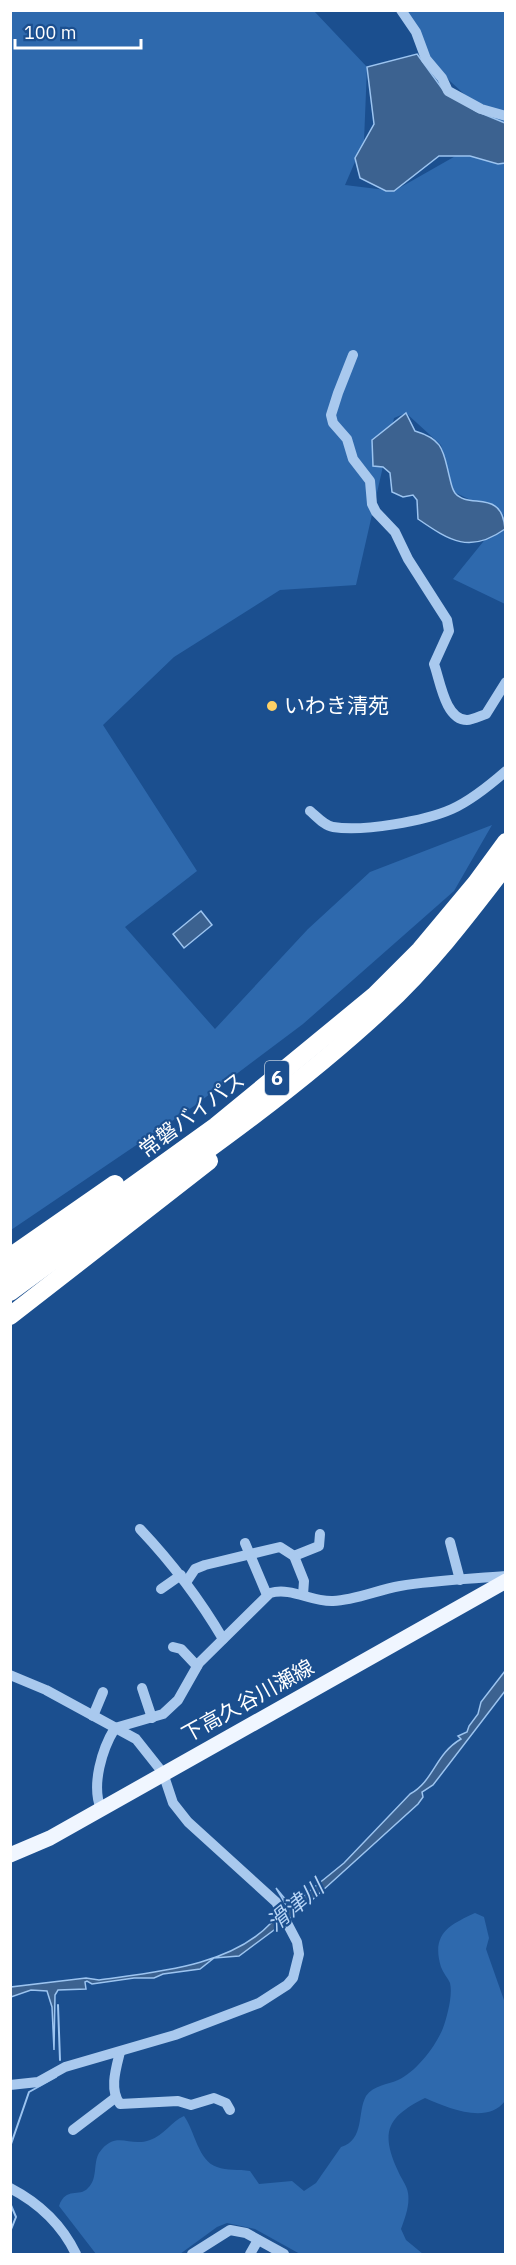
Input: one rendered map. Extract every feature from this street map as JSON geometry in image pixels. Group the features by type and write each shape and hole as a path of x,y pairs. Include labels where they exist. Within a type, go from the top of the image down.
{"highway":[{"name":"常磐バイパス","path":"10,1274 216,1126 374,996 420,950 476,884 506,842"},
{"name":"常磐バイパス","path":"10,1292 292,1085 382,1009 423,968 506,865"},
{"path":"10,1316 182,1183 252,1124 292,1085"},
{"path":"10,1257 126,1176 216,1126"}],"main road":[{"name":"下高久谷川瀬線","path":"10,1855 50,1838 506,1581"}],"street":[{"path":"401,10 416,32 426,58 442,78 448,91 482,109 506,116"},
{"path":"353,355 334,404 331,415 333,423 347,439 354,459 370,481 372,504 376,512 396,532 408,559 447,620 449,631 434,664 450,710 458,718 468,720 486,714 506,682"},
{"path":"310,812 333,827 363,827 416,819 452,809 486,788 506,771"},
{"path":"141,1529 184,1578 223,1639"},
{"path":"294,1556 319,1546 320,1534"},
{"path":"161,1589 184,1578 195,1569 246,1548 278,1542 294,1556 304,1581 303,1595"},
{"path":"450,1542 460,1580"},
{"path":"246,1548 267,1595"},
{"path":"101,1809 97,1800 101,1762 106,1742 115,1728 163,1714 177,1700 197,1666 267,1595 279,1591 329,1602 361,1598 374,1591 405,1585 506,1576"},
{"path":"173,1647 181,1649 197,1666"},
{"path":"10,1676 46,1690 136,1739 164,1773 173,1803 188,1822 278,1904 299,1954 293,1978 265,2000 226,2016 120,2052 65,2067 38,2082 10,2085"},
{"path":"142,1688 152,1718"},
{"path":"93,1716 103,1692"},
{"path":"120,2052 115,2072 115,2098 120,2104 178,2101 184,2105 214,2098 226,2103 230,2110"},
{"path":"73,2130 115,2098"},
{"path":"10,2188 43,2209 59,2227 76,2254"},
{"path":"192,2254 230,2230 246,2233 284,2254"},
{"path":"250,2254 258,2240"}],"shaded area":[{"path":"11,11 314,11 367,67 364,141 345,185 394,191 459,154 505,158 505,604 453,579 504,516 454,492 441,445 406,413 394,418 356,585 280,590 174,657 103,725 197,871 125,927 215,1029 308,929 370,872 492,825 454,891 303,1024 194,1106 11,1230"},
{"path":"403,11 505,11 505,127 476,105 426,59"},
{"path":"475,1913 484,1917 489,1938 486,1949 505,2003 505,2101 488,2112 478,2113 456,2110 425,2098 402,2112 390,2127 389,2146 392,2157 408,2193 408,2207 401,2229 406,2240 423,2254 300,2254 255,2229 227,2223 217,2227 180,2254 96,2254 59,2206 62,2200 69,2194 88,2188 94,2176 97,2157 105,2146 117,2140 142,2142 150,2140 184,2116 201,2152 211,2164 225,2169 250,2171 259,2184 292,2181 304,2191 316,2183 341,2147 354,2138 363,2102 369,2092 398,2080 412,2071 436,2043 445,2023 451,1994 450,1983 442,1969 438,1946 444,1932"}],"water":[{"path":"417,54 443,90 476,111 505,123 505,163 498,164 470,156 439,156 394,191 386,191 360,178 355,158 374,124 367,67"},
{"path":"406,413 415,431 432,438 441,448 455,493 461,498 492,504 498,508 503,516 505,529 481,541 460,542 418,519 417,500 413,495 403,497 392,492 390,473 383,467 373,466 372,440"},
{"path":"201,911 212,925 184,948 173,934"},
{"name":"滑津川","path":"505,1671 505,1691 433,1785 422,1792 423,1797 418,1804 301,1910 239,1956 214,1958 254,1937 284,1913 288,1908 276,1888 291,1906 344,1863 410,1794 418,1789 445,1752 461,1739 458,1736 467,1732 478,1714 481,1702"},
{"path":"214,1958 200,1969 163,1974 154,1978 134,1978 92,1984 87,1981 85,1982 86,1989 58,1990 55,1995 54,2050 52,2007 47,1991 31,1990 11,1997 11,1987 86,1978 99,1980 168,1970"}],"waterway":[{"path":"58,2005 60,2060"},
{"path":"10,2147 29,2092 56,2077"},
{"path":"10,2203 16,2217 10,2232"}],"place":[{"name":"いわき清苑","path":"272,706"}]}
